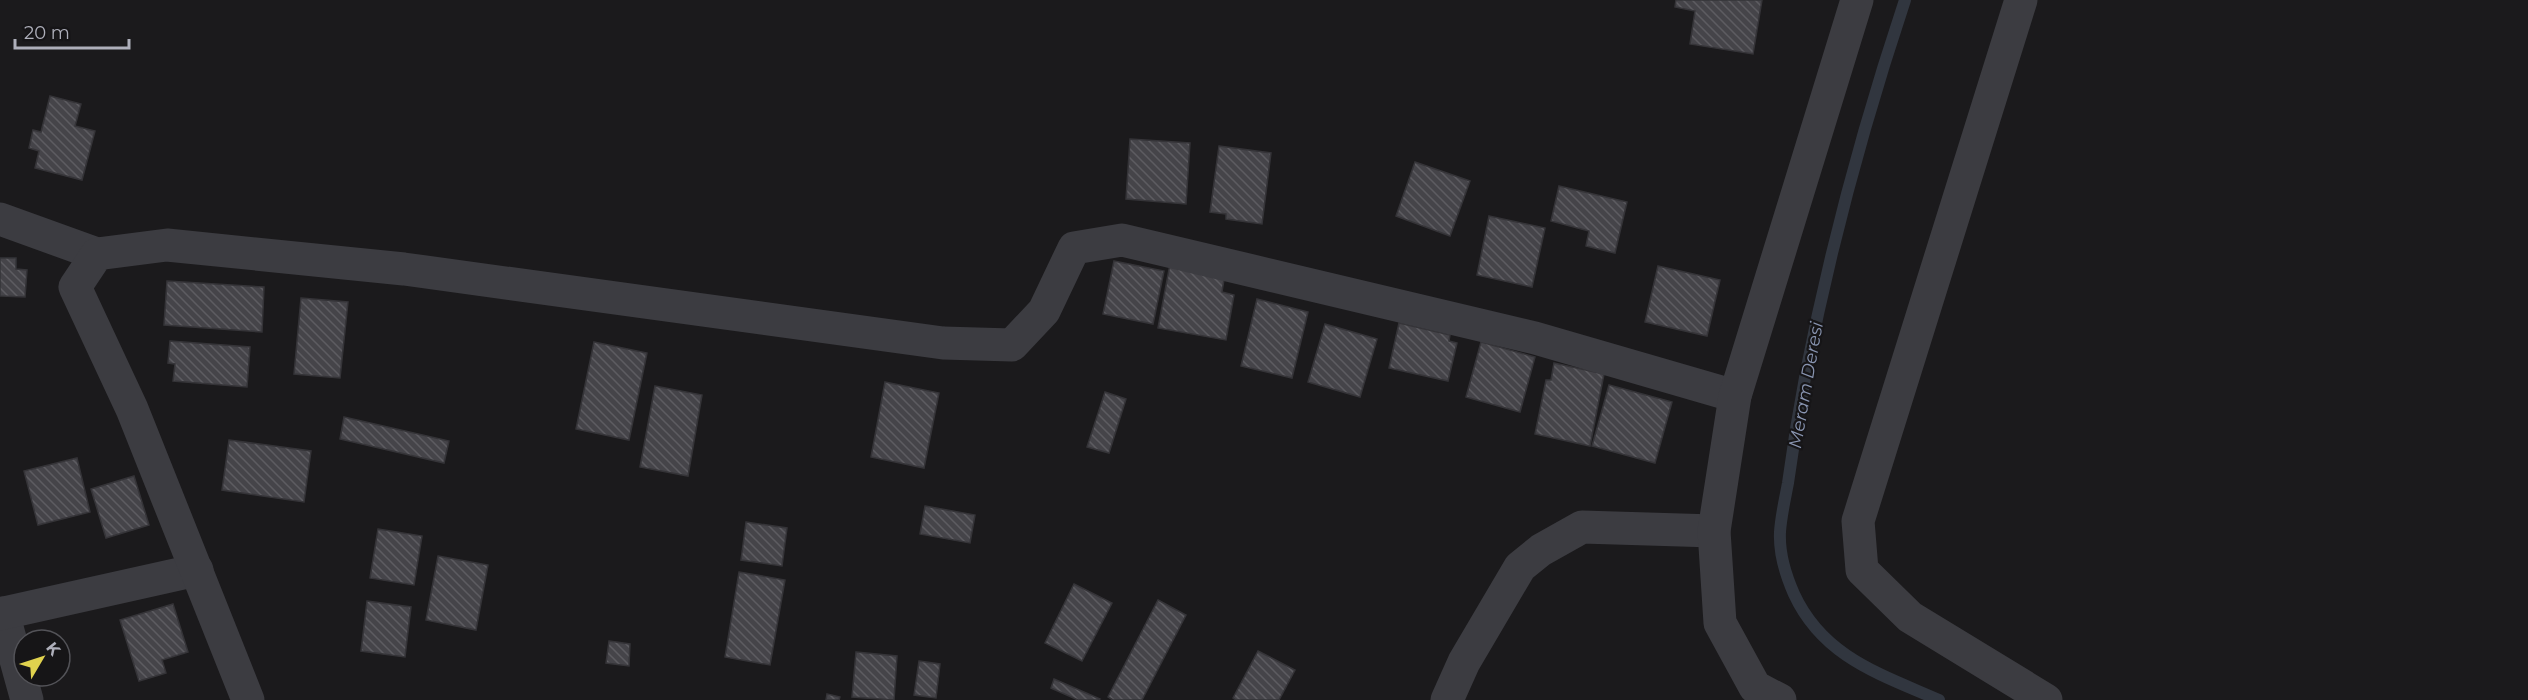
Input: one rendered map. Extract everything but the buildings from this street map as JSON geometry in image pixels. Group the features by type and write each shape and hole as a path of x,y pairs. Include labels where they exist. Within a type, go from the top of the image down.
{"street":[{"path":"1780,700 1755,687 1720,623 1714,531 1735,396 1857,0"},
{"path":"2021,0 1858,521 1862,570 1910,617 2046,700"},
{"path":"0,219 97,254 166,245 190,247 404,269 943,343 1012,345 1044,311 1074,248 1122,240 1535,338 1735,396"},
{"path":"97,254 75,287 132,409 248,700"},
{"path":"1448,700 1464,662 1520,567 1541,550 1582,527 1714,531"},
{"path":"27,700 1,614 197,570"}],"waterway":[{"name":"Meram Deresi","path":"1905,0 1862,138 1826,277 1801,400 1781,520 1780,540 1788,580 1794,594 1806,616 1821,633 1855,661 1939,700"}]}
